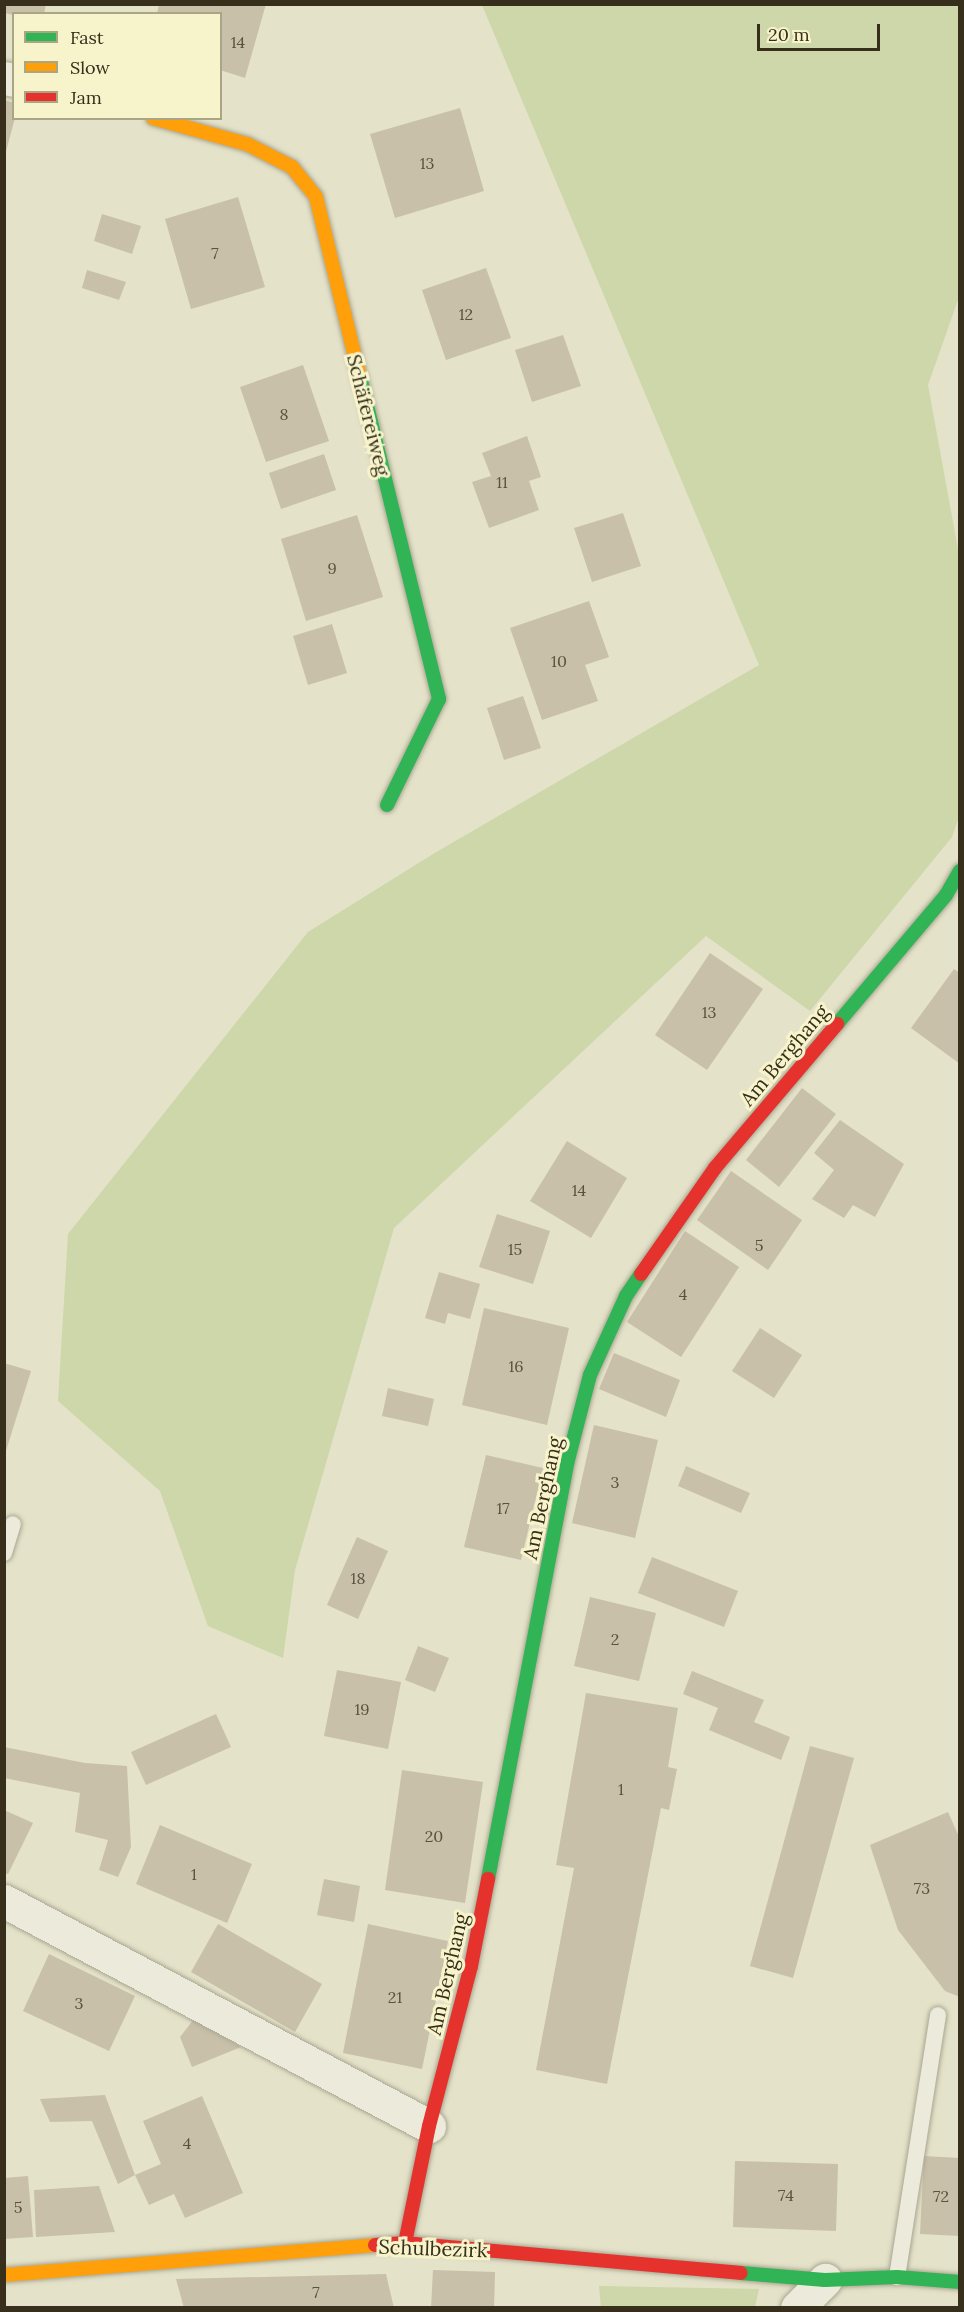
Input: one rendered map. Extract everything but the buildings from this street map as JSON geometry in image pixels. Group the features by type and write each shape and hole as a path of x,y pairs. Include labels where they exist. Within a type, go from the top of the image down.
{"street":[{"name":"Schäfereiweg","path":"160,120 247,144 292,168 316,197 438,699 387,805"},
{"name":"Am Berghang","path":"405,2243 429,2126 471,1966 568,1460 590,1375 626,1296 714,1168 946,895 960,871"},
{"path":"4,1901 429,2126"},
{"name":"Schulbezirk","path":"4,2275 405,2243 825,2280 897,2277 960,2282"},
{"path":"797,2307 825,2280"}],"lane":[{"path":"4,1553 13,1524"},
{"path":"897,2277 938,2015"}],"green space":[{"path":"482,5 959,5 959,297 928,385 959,555 959,817 952,837 810,1011 706,936 394,1228 295,1570 283,1658 208,1626 160,1491 58,1401 68,1234 308,932 433,854 759,665"},
{"path":"599,2286 759,2289 755,2307 601,2308"}],"traffic: fast":[{"path":"360,377 439,699 387,805"},
{"path":"837,1024 946,895 960,871"},
{"path":"488,1879 568,1460 590,1375 626,1296 641,1274"},
{"path":"741,2273 825,2280 897,2277 960,2282"}],"traffic: slow":[{"path":"160,120 247,144 292,167 316,197 360,377"},
{"path":"4,2275 375,2245"}],"traffic: jam":[{"path":"641,1274 715,1168 837,1024"},
{"path":"405,2243 429,2126 471,1966 488,1879"},
{"path":"375,2245 405,2243 741,2273"}]}
